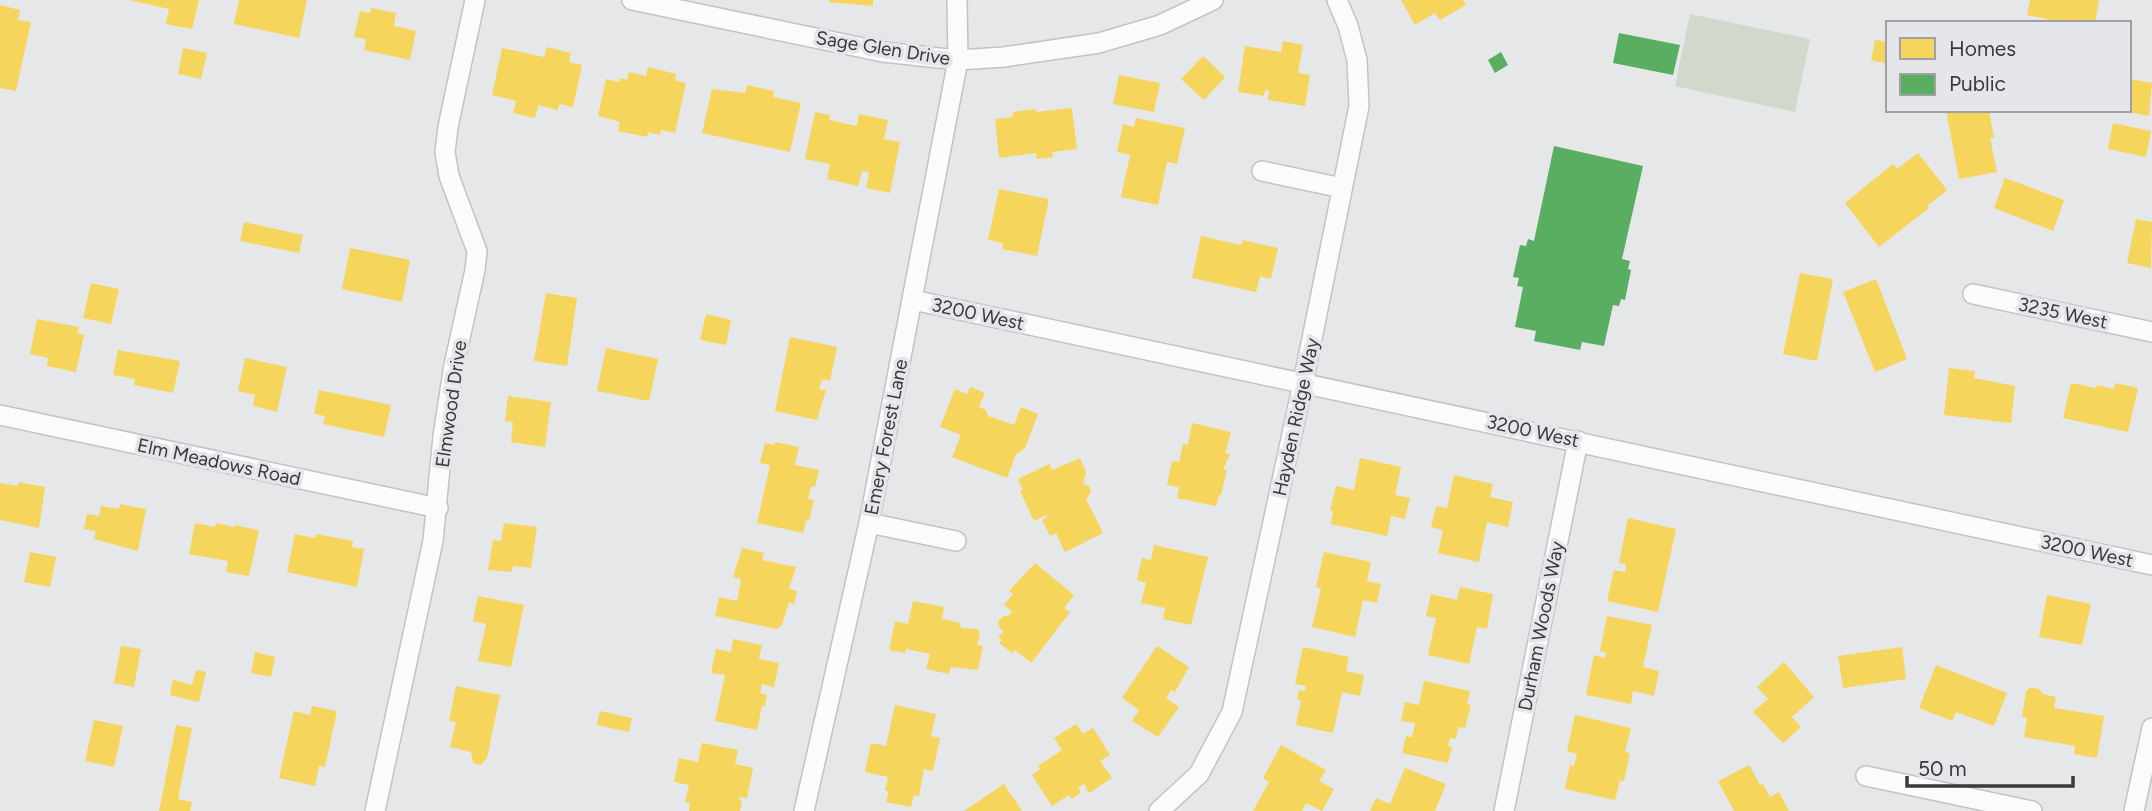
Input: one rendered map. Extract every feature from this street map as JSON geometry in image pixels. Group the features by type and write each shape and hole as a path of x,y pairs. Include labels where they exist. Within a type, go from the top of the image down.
{"street":[{"name":"Elmwood Drive","path":"375,811 433,541 443,436 477,251 449,176 445,152 447,127 475,0"},
{"name":"Sage Glen Drive","path":"635,0 883,52 958,61 1099,43 1160,25 1213,0"},
{"name":"Emery Forest Lane","path":"804,811 869,523 958,61 957,0"},
{"name":"Hayden Ridge Way","path":"1159,811 1199,774 1232,712 1359,106 1357,60 1348,26 1337,0"},
{"path":"1262,171 1342,188"},
{"name":"3235 West","path":"1973,294 2152,332"},
{"name":"3200 West","path":"912,300 2152,565"},
{"name":"Elm Meadows Road","path":"0,415 438,508"},
{"name":"Durham Woods Way","path":"1504,811 1578,441"},
{"path":"869,523 956,541"},
{"path":"2134,811 2152,728"},
{"path":"1866,776 2032,811"}],"shaded area":[{"path":"1690,14 1810,39 1795,112 1675,86"}],"building: Homes":[{"path":"129,0 199,0 192,29 166,24 169,9"},
{"path":"239,0 307,0 299,38 234,24"},
{"path":"873,0 873,6 829,2"},
{"path":"1401,0 1463,0 1466,5 1440,20 1435,13 1415,25"},
{"path":"2030,0 2099,0 2095,21 2056,21 2027,15"},
{"path":"0,5 20,10 18,20 31,22 16,91 0,88"},
{"path":"371,8 396,13 394,26 416,31 410,60 364,50 366,39 354,37 360,11 370,13"},
{"path":"1875,40 1886,42 1886,64 1871,60"},
{"path":"1283,41 1303,45 1298,73 1310,75 1305,106 1268,100 1269,91 1265,90 1264,96 1238,92 1245,46 1281,52"},
{"path":"547,47 571,53 569,62 582,65 573,107 559,104 558,110 538,105 535,118 513,113 516,101 492,95 502,48 544,57"},
{"path":"183,48 207,53 201,79 178,74"},
{"path":"1203,56 1225,77 1204,100 1181,79"},
{"path":"648,67 676,74 675,80 686,83 675,133 661,130 660,135 648,132 647,137 618,131 620,122 598,116 606,79 619,82 620,78 627,80 629,72 646,76"},
{"path":"1119,75 1160,83 1154,112 1113,104"},
{"path":"2131,79 2152,83 2149,116 2129,112"},
{"path":"747,85 774,91 773,97 801,103 790,152 702,133 712,89 745,93"},
{"path":"1072,108 1077,149 1052,152 1053,157 1037,159 1036,153 999,158 995,119 1013,117 1013,112"},
{"path":"815,112 830,115 829,120 857,126 859,114 888,120 884,139 900,142 890,193 866,188 869,172 862,171 858,186 827,179 830,164 805,159"},
{"path":"1946,112 1989,112 1994,138 1990,138 1997,172 1959,179"},
{"path":"1136,118 1185,128 1177,164 1167,162 1158,205 1121,197 1130,155 1117,152 1123,124 1134,127"},
{"path":"2113,123 2151,131 2146,157 2108,149"},
{"path":"1918,153 1947,190 1927,206 1929,208 1879,247 1845,203 1893,164 1897,169"},
{"path":"2005,178 2064,200 2053,231 1994,208"},
{"path":"999,189 1049,199 1037,256 1002,249 1003,243 988,240"},
{"path":"2136,219 2152,222 2151,268 2127,263"},
{"path":"244,222 303,235 299,253 240,241"},
{"path":"1201,236 1241,245 1243,240 1278,248 1271,279 1260,276 1256,292 1192,278"},
{"path":"350,248 410,260 402,302 342,289"},
{"path":"1800,273 1833,279 1817,361 1783,354"},
{"path":"1876,279 1907,359 1875,372 1843,292"},
{"path":"91,283 119,289 111,324 83,318"},
{"path":"546,293 577,298 567,366 534,361"},
{"path":"706,314 731,320 726,345 700,340"},
{"path":"37,319 79,327 77,333 84,335 76,372 47,366 48,358 30,354"},
{"path":"790,337 837,347 830,381 822,379 819,389 826,390 817,420 775,411"},
{"path":"606,348 658,359 649,401 597,391"},
{"path":"118,350 180,361 173,393 134,385 135,379 113,375"},
{"path":"245,358 287,367 277,412 253,406 255,395 238,391"},
{"path":"1949,368 1975,371 1974,378 2015,386 2011,423 1944,415"},
{"path":"2071,383 2114,389 2115,383 2138,388 2128,432 2063,418"},
{"path":"970,387 985,393 979,407 986,410 988,416 1014,425 1021,407 1038,414 1025,448 1016,454 1007,478 952,457 961,435 940,427 955,389 967,394"},
{"path":"319,390 391,405 384,437 323,424 325,416 314,414"},
{"path":"508,396 551,402 545,447 511,442 513,422 505,421"},
{"path":"1192,423 1231,432 1225,453 1230,454 1223,470 1227,470 1216,506 1177,498 1179,487 1167,485 1172,461 1179,462 1183,444 1188,445"},
{"path":"775,442 799,447 795,465 819,470 815,487 811,486 808,499 814,500 803,533 757,523 770,465 760,463 765,443 774,445"},
{"path":"1080,458 1086,472 1083,484 1089,486 1091,492 1086,499 1103,533 1065,552 1056,533 1050,536 1042,520 1046,515 1034,521 1020,491 1023,490 1018,479 1049,464 1052,470"},
{"path":"1360,458 1401,467 1395,495 1410,498 1405,519 1391,516 1387,536 1331,524 1333,511 1330,511 1336,486 1354,490"},
{"path":"1454,475 1493,484 1490,497 1513,502 1508,527 1487,522 1479,562 1438,553 1443,530 1431,527 1436,506 1447,508"},
{"path":"18,482 45,487 39,528 0,520 0,483 18,486"},
{"path":"120,504 146,509 138,551 94,539 96,531 84,529 87,514 99,516 101,506 119,509"},
{"path":"1628,518 1676,529 1658,612 1607,601 1614,570 1625,572 1626,564 1619,563"},
{"path":"195,523 215,527 216,523 235,525 259,530 249,576 226,572 228,561 189,554"},
{"path":"504,523 537,527 531,568 513,566 512,572 488,570 493,540 501,541"},
{"path":"295,534 315,538 316,534 353,541 352,547 364,549 357,587 287,572"},
{"path":"1154,545 1208,557 1191,625 1163,619 1165,608 1141,603 1146,583 1137,580 1142,558 1151,560"},
{"path":"742,548 764,553 762,560 796,567 789,589 797,591 794,604 789,602 782,625 777,629 715,616 719,597 737,601 741,579 733,577"},
{"path":"30,552 56,557 50,587 24,582"},
{"path":"1324,552 1371,562 1367,581 1381,584 1377,603 1363,600 1355,637 1312,627 1321,588 1316,587"},
{"path":"1035,563 1074,595 1064,608 1070,612 1031,663 1015,650 1012,653 999,643 1002,640 998,637 1004,631 998,622 1012,611 1004,605 1013,594 1009,591"},
{"path":"1460,587 1493,594 1487,629 1477,627 1469,664 1428,655 1436,618 1426,616 1431,594 1457,600"},
{"path":"2047,595 2091,604 2082,645 2039,637"},
{"path":"478,596 524,605 511,667 478,661 486,624 473,621"},
{"path":"913,601 944,607 942,619 961,623 960,628 978,629 980,635 977,645 983,646 978,670 951,667 949,674 926,669 930,654 906,649 905,653 889,650 895,621 908,624"},
{"path":"1607,616 1652,625 1643,667 1659,671 1654,696 1633,691 1631,704 1586,695 1594,655 1605,658 1606,653 1600,651"},
{"path":"733,639 762,645 759,659 779,663 774,687 762,684 760,693 767,695 757,730 715,721 725,675 711,673 716,649 731,652"},
{"path":"121,646 141,649 134,687 114,683"},
{"path":"1157,646 1189,667 1175,692 1171,690 1166,698 1179,707 1158,737 1132,721 1139,710 1122,698"},
{"path":"1303,647 1349,657 1346,671 1364,675 1360,696 1342,692 1333,733 1296,725 1301,700 1297,699 1299,690 1305,691 1306,686 1295,684"},
{"path":"1902,647 1906,679 1843,688 1838,656"},
{"path":"255,652 275,657 271,677 251,673"},
{"path":"1784,662 1814,697 1792,717 1801,727 1783,743 1753,712 1768,699 1757,687"},
{"path":"1936,665 2007,693 1994,726 1956,712 1952,721 1919,708"},
{"path":"196,670 206,672 199,702 170,695 173,680 192,685"},
{"path":"1424,681 1470,691 1467,704 1471,705 1465,728 1458,727 1456,739 1450,738 1448,746 1452,747 1448,763 1402,753 1406,736 1412,737 1415,723 1401,721 1405,702 1419,705"},
{"path":"456,686 500,695 487,758 481,765 473,763 471,752 450,747 456,722 449,721"},
{"path":"2031,687 2056,697 2054,708 2104,716 2097,758 2074,754 2075,746 2024,737 2027,718 2022,717 2026,691"},
{"path":"895,705 936,714 931,736 940,738 933,771 924,769 919,796 914,795 911,807 886,802 889,791 885,791 888,777 865,772 871,743 886,746"},
{"path":"312,706 337,711 325,767 319,766 315,786 279,778 294,711 310,715"},
{"path":"600,711 632,718 629,732 597,725"},
{"path":"1575,715 1631,728 1625,752 1630,753 1624,781 1620,780 1615,800 1565,789 1570,765 1574,766 1577,754 1567,751"},
{"path":"94,720 123,726 114,767 85,761"},
{"path":"1076,724 1083,734 1093,728 1110,755 1100,761 1112,778 1089,793 1084,784 1078,788 1081,793 1072,799 1069,795 1052,806 1032,775 1040,769 1038,766 1062,750 1054,738"},
{"path":"176,725 192,728 178,799 192,802 190,811 159,811"},
{"path":"702,743 738,750 735,764 753,768 747,798 740,797 739,800 742,801 740,811 689,811 690,803 685,802 689,785 674,782 679,758 698,762"},
{"path":"1281,745 1326,770 1319,781 1334,789 1322,811 1306,803 1302,811 1253,811 1269,782 1263,778"},
{"path":"1749,765 1770,797 1779,792 1789,811 1734,811 1718,781"},
{"path":"1405,768 1446,784 1435,811 1370,811 1376,798 1390,804"},
{"path":"1004,784 1022,811 964,811"}],"building: Public":[{"path":"1619,33 1680,45 1673,75 1613,63"},
{"path":"1501,52 1508,65 1495,73 1488,60"},
{"path":"1554,146 1643,166 1622,259 1630,261 1628,269 1631,270 1625,300 1621,299 1619,306 1613,305 1604,346 1582,342 1580,350 1534,341 1536,331 1515,327 1523,287 1517,286 1519,278 1513,277 1520,245 1526,246 1528,239 1534,241"}]}
